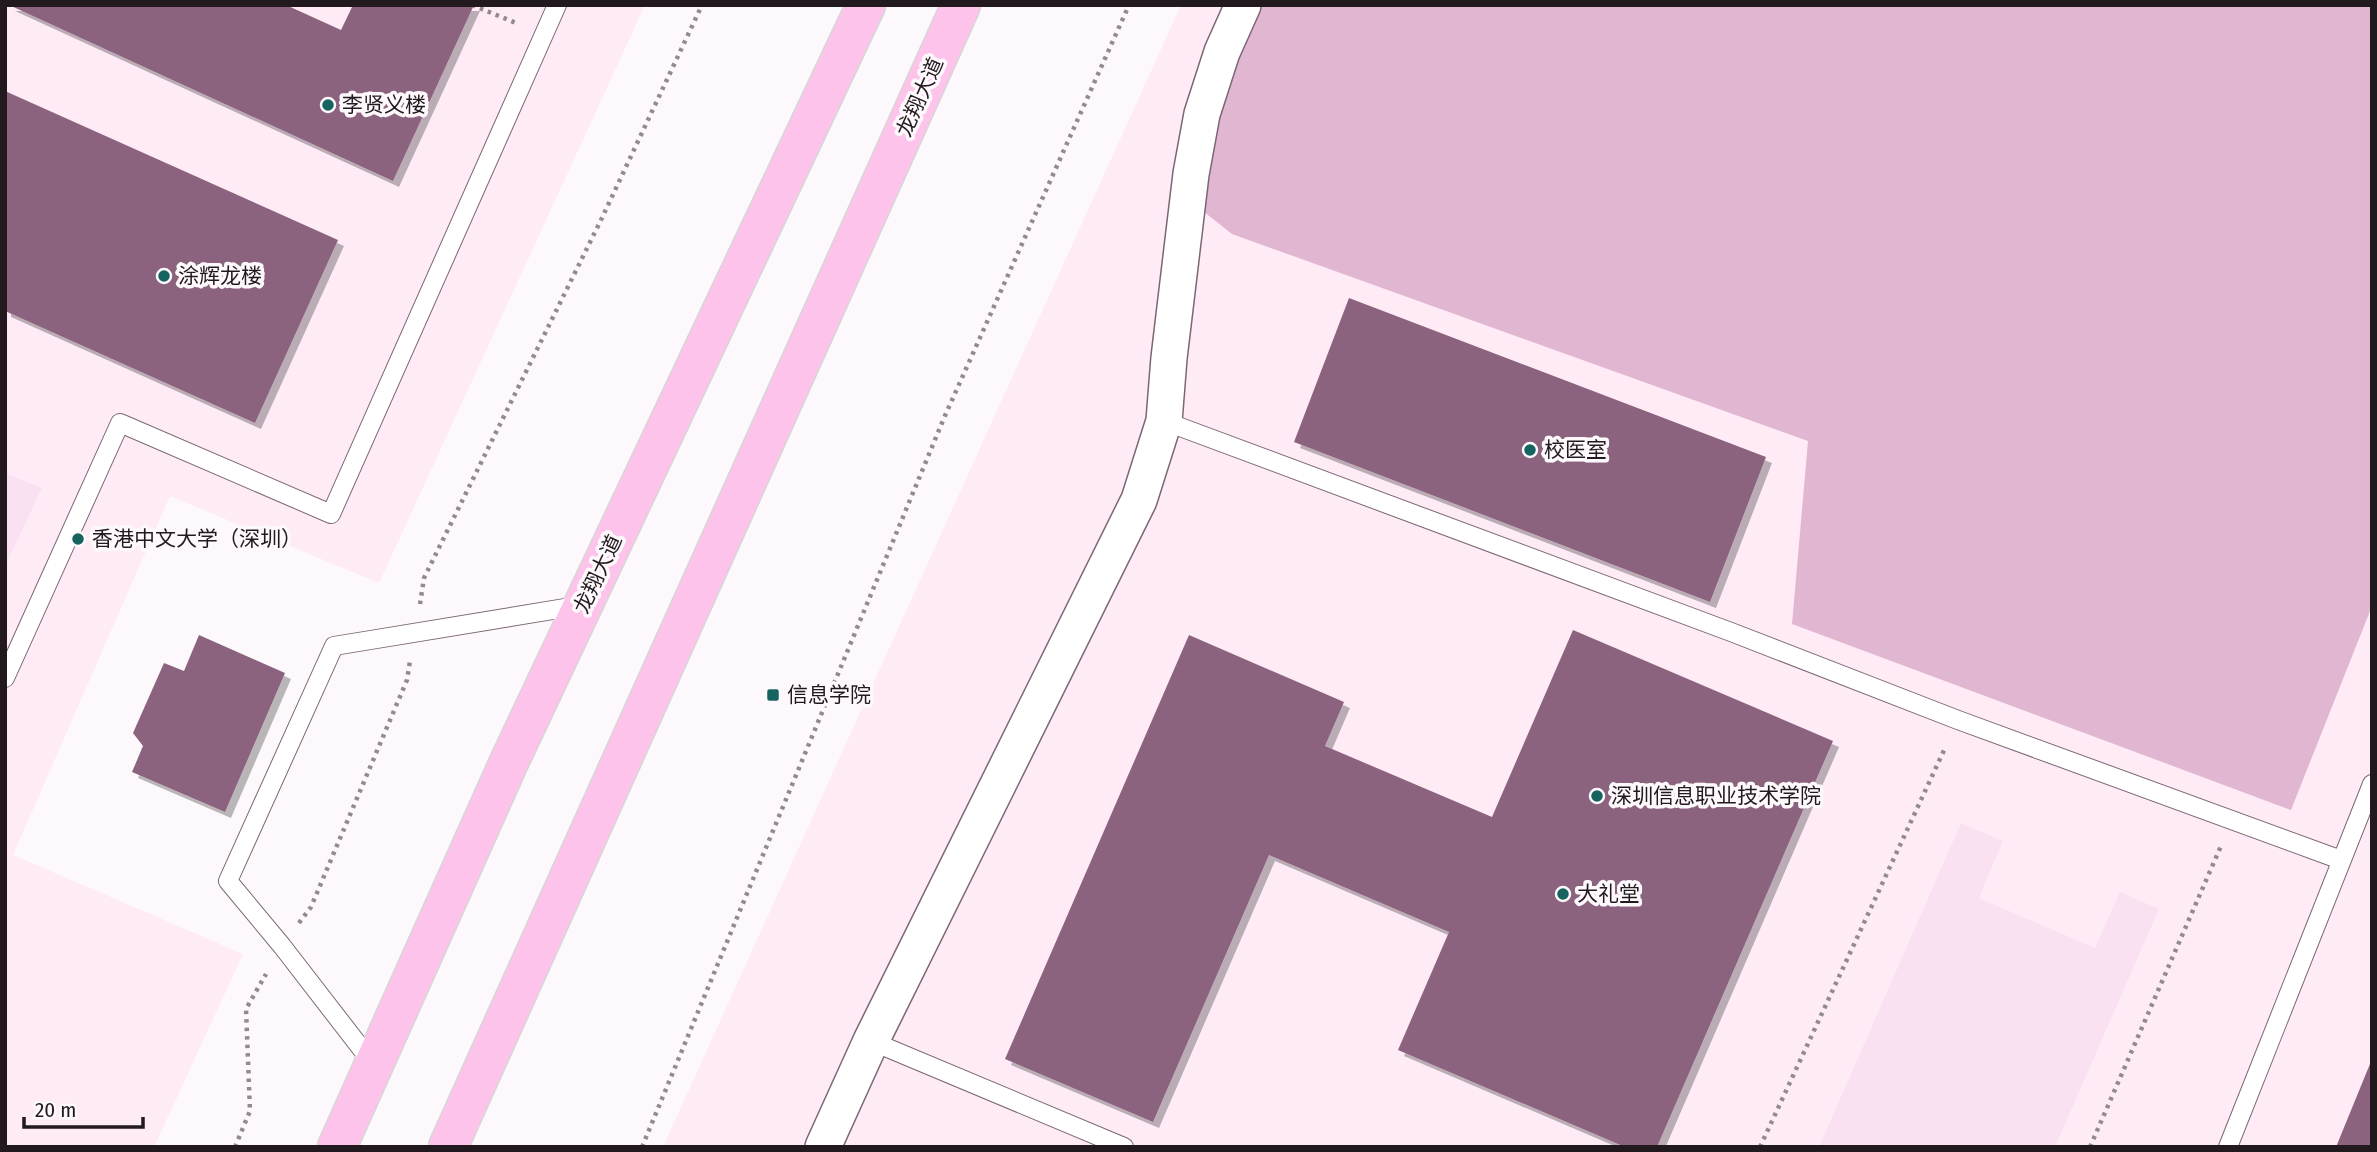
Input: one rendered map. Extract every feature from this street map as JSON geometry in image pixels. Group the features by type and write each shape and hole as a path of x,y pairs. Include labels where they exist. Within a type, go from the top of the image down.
{"main road":[{"name":"龙翔大道","path":"337,1147 509,762 866,5"},
{"name":"龙翔大道","path":"448,1147 961,5"}],"street":[{"path":"823,1147 871,1041 1139,500 1164,421 1191,174 1202,114 1223,52 1243,5"}],"lane":[{"path":"5,678 120,423 331,514 557,5"},
{"path":"1164,421 1718,627 1958,720 2342,860"},
{"path":"374,1066 282,946 228,881 334,646 583,605"},
{"path":"2228,1147 2372,784"},
{"path":"871,1041 1124,1147"}],"path":[{"path":"472,5 544,35"},
{"path":"235,1147 250,1111 246,1009 282,946 311,907 407,680 424,578 601,220 702,5"},
{"path":"642,1147 944,418 1129,5"},
{"path":"1760,1147 1958,720"},
{"path":"2090,1147 2233,819"}],"shaded area":[{"name":"香港中文大学（深圳）","path":"5,5 645,5 379,583 170,496 13,855 243,954 154,1147 5,1147"},
{"name":"深圳信息职业技术学院","path":"1181,5 2372,5 2372,1147 663,1147"},
{"path":"1258,5 2371,5 2372,606 2291,810 1792,624 1808,441 1232,234 1199,208 1202,165 1226,89"},
{"path":"5,473 42,488 5,566"},
{"path":"1961,823 2003,841 1979,898 2095,948 2120,892 2159,909 2055,1147 1819,1147"}],"building":[{"name":"李贤义楼","path":"9,5 286,5 341,30 353,5 474,5 393,181"},
{"name":"涂辉龙楼","path":"5,91 338,240 255,423 5,311"},
{"name":"校医室","path":"1349,298 1766,457 1710,602 1294,442"},
{"name":"大礼堂","path":"1573,630 1833,741 1657,1147 1625,1147 1398,1050 1449,932 1269,855 1153,1122 1005,1059 1189,635 1344,702 1325,746 1492,817"},
{"path":"199,635 285,673 225,812 132,772 143,746 133,733 164,663 184,671"},
{"path":"2372,1059 2372,1147 2336,1147"}],"place":[{"name":"李贤义楼","path":"328,105"},
{"name":"涂辉龙楼","path":"164,276"},
{"name":"校医室","path":"1530,450"},
{"name":"香港中文大学（深圳）","path":"78,539"},
{"name":"信息学院","path":"773,695"},
{"name":"深圳信息职业技术学院","path":"1597,796"},
{"name":"大礼堂","path":"1563,894"}]}
